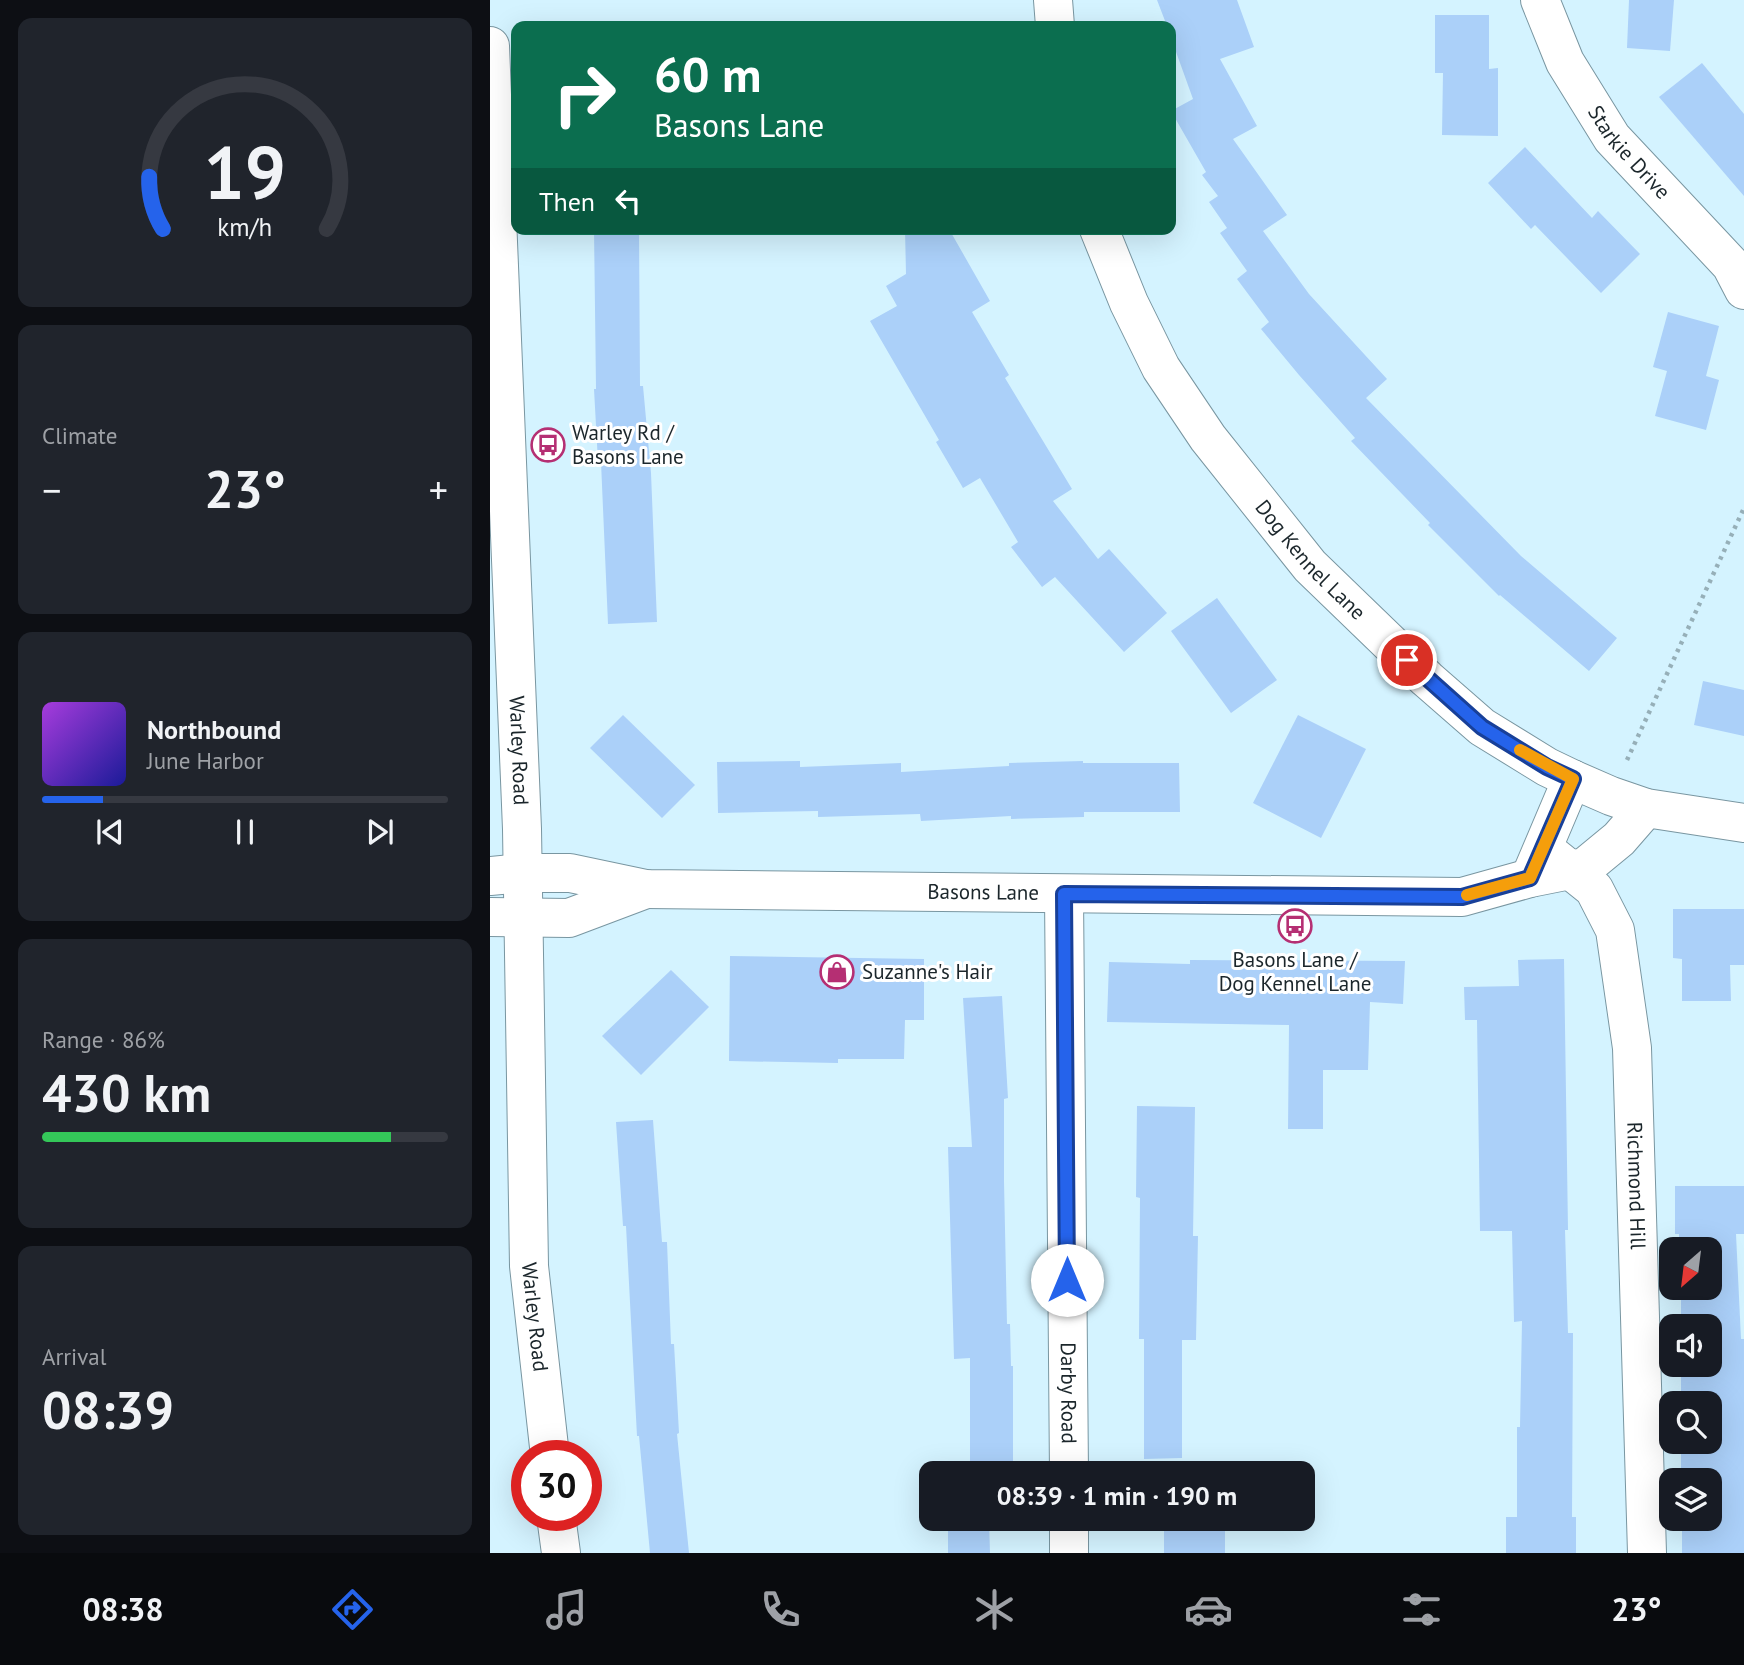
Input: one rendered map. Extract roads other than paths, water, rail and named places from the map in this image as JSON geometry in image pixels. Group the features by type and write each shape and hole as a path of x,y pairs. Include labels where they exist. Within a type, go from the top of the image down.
{"street":[{"path":"1054,0 1055,21"},
{"name":"Starkie Drive","path":"1540,0 1565,62 1612,138 1731,265 1744,290"},
{"name":"Warley Road","path":"490,46 507,918 529,1266 548,1440"},
{"name":"Dog Kennel Lane","path":"1101,235 1129,303 1161,368 1208,438 1310,566 1427,679 1482,727 1547,767 1573,779 1628,802 1744,823"},
{"path":"1548,865 1573,779"},
{"name":"Basons Lane","path":"506,874 570,873 646,889 1462,897 1548,865 1585,867 1610,846 1628,802"},
{"name":"Richmond Hill","path":"1548,865 1594,889 1615,930 1632,1048 1647,1553"},
{"name":"Basons Lane","path":"507,918 569,918 646,889"},
{"name":"Darby Road","path":"1064,894 1069,1461"},
{"path":"558,1531 561,1553"},
{"path":"1069,1531 1069,1553"}],"place":[{"name":"Warley Rd / Basons Lane","path":"548,445"},
{"name":"Basons Lane / Dog Kennel Lane","path":"1295,926"},
{"name":"Suzanne's Hair","path":"837,972"}]}
